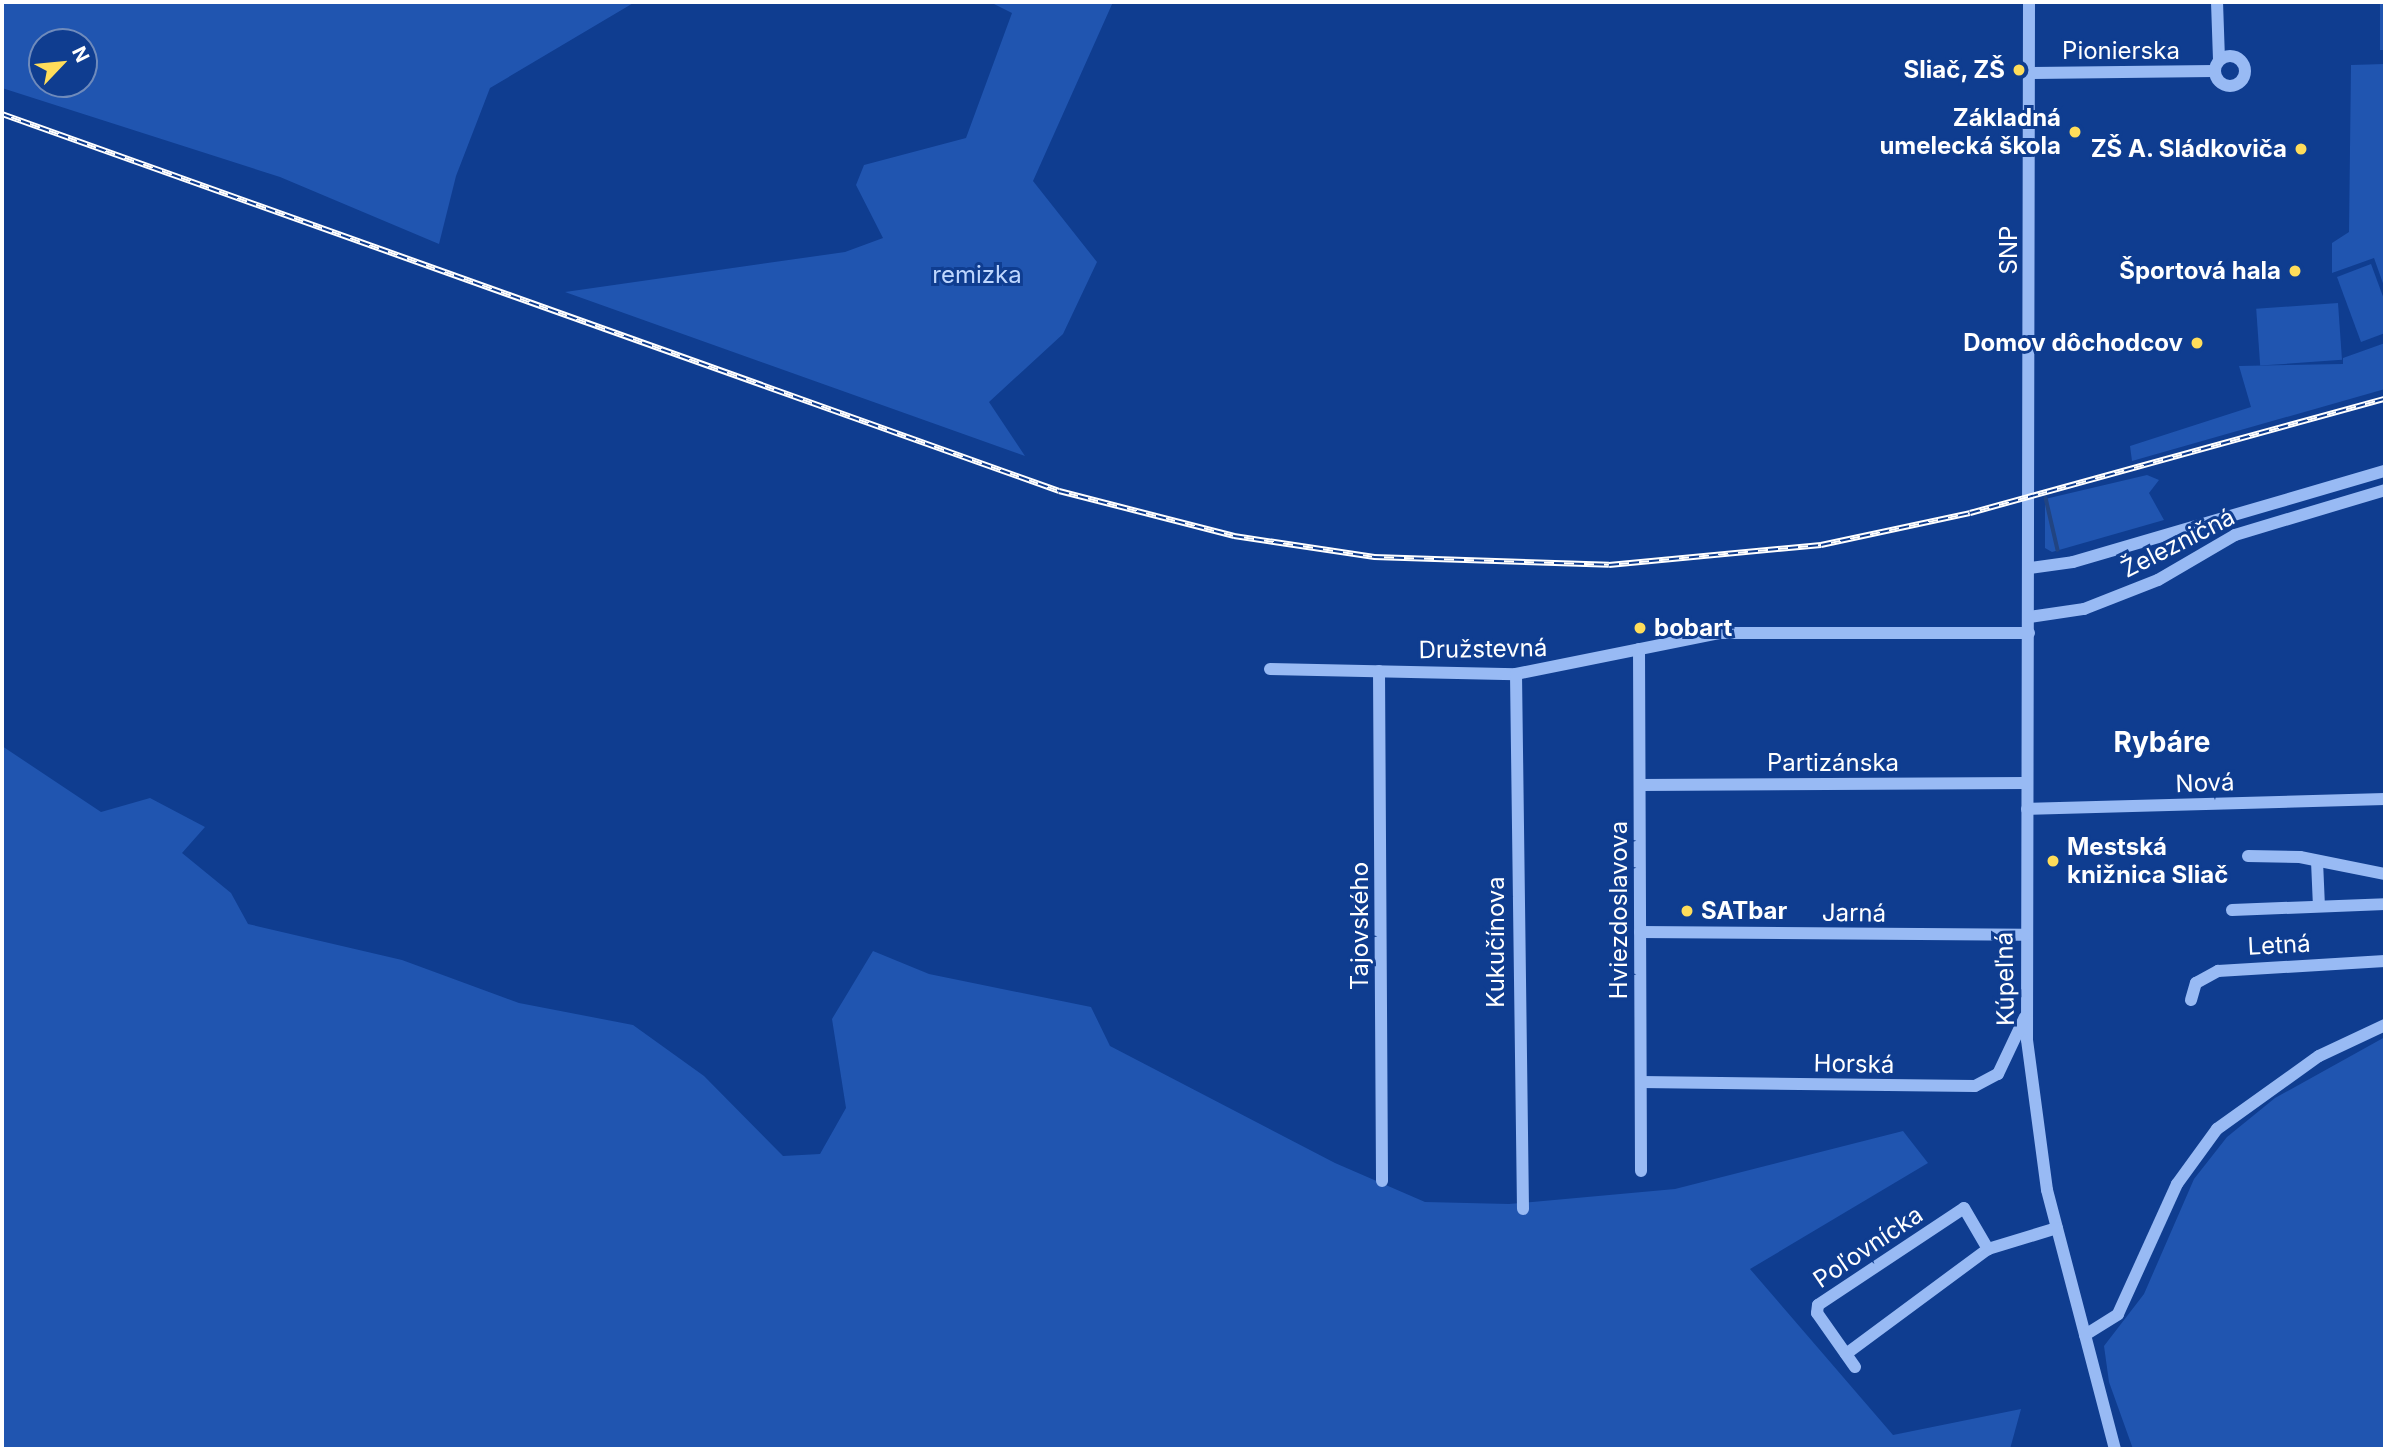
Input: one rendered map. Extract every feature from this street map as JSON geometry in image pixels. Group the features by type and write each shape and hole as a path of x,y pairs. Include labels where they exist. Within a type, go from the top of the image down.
{"street":[{"name":"SNP","path":"2029,2 2031,497"},
{"path":"2217,2 2218,63"},
{"name":"Pionierska","path":"2029,72 2218,63 2243,62 2240,83 2228,87 2218,63"},
{"name":"Železničná","path":"2030,568 2073,562 2385,471"},
{"name":"Železničná","path":"2029,617 2084,609 2158,580 2235,535 2385,490"},
{"name":"Kúpeľná","path":"2031,497 2025,1015 2034,1109 2057,1228 2116,1449"},
{"name":"Družstevná","path":"1270,669 1516,674 1742,631 2029,633"},
{"name":"Hviezdoslavova","path":"1639,649 1641,1171"},
{"name":"Tajovského","path":"1379,671 1382,1181"},
{"name":"Kukučínova","path":"1516,674 1522,1209"},
{"name":"Partizánska","path":"1640,785 2027,783"},
{"name":"Nová","path":"2026,809 2385,799"},
{"path":"2248,856 2317,861 2385,874"},
{"path":"2317,861 2319,906"},
{"path":"2232,910 2385,904"},
{"name":"Jarná","path":"1640,932 2025,935"},
{"name":"Letná","path":"2191,1000 2196,983 2218,971 2385,961"},
{"name":"Horská","path":"1641,1082 1975,1086 1998,1074 2025,1015"},
{"path":"2085,1335 2118,1314 2177,1184 2211,1135 2319,1056 2385,1025"},
{"name":"Poľovnícka","path":"1855,1367 1818,1305 1964,1208 1988,1249"},
{"path":"1846,1354 1988,1249 2057,1228"}],"green space":[{"path":"2,2 635,2 490,88 456,176 439,244 280,177 33,98 98,98 98,28 28,28 28,96 2,88"},
{"name":"remizka","path":"990,2 1113,2 1033,181 1097,262 1063,334 989,402 1025,456 565,292 845,252 883,238 856,185 864,165 966,138 1012,13"},
{"path":"2380,2 2385,2 2385,50 2380,50"},
{"path":"2385,64 2385,289 2374,258 2332,273 2332,243 2349,232 2351,65"},
{"path":"2371,264 2385,302 2385,333 2361,342 2337,277"},
{"path":"2338,303 2342,360 2260,366 2256,309"},
{"path":"2385,343 2385,389 2132,461 2130,446 2251,407 2239,366 2343,364 2343,358"},
{"path":"2147,475 2159,480 2149,493 2164,520 2052,552 2045,548 2045,499"},
{"path":"2,746 101,812 150,798 205,827 182,853 231,893 248,924 402,960 519,1003 633,1025 704,1076 783,1156 820,1154 846,1108 832,1019 873,951 929,974 1091,1007 1110,1046 1335,1163 1425,1202 1509,1204 1675,1189 1903,1131 1928,1163 1750,1269 1893,1435 2021,1409 2010,1449 2,1449"},
{"path":"2385,1037 2385,1449 2133,1449 2109,1382 2104,1346 2144,1294 2194,1179 2227,1137 2275,1098"}],"waterway":[{"path":"2046,498 2058,550"}],"railway":[{"path":"2,114 1059,491 1234,536 1374,557 1609,565 1821,545 1970,513 2385,399"}],"place":[{"name":"Sliač, ZŠ","path":"2019,70"},
{"name":"Základná umelecká škola","path":"2075,132"},
{"name":"ZŠ A. Sládkoviča","path":"2301,149"},
{"name":"Športová hala","path":"2295,271"},
{"name":"Domov dôchodcov","path":"2197,343"},
{"name":"bobart","path":"1640,628"},
{"name":"Mestská knižnica Sliač","path":"2053,861"},
{"name":"SATbar","path":"1687,911"}],"district":[{"name":"Rybáre","path":"2162,742"}]}
